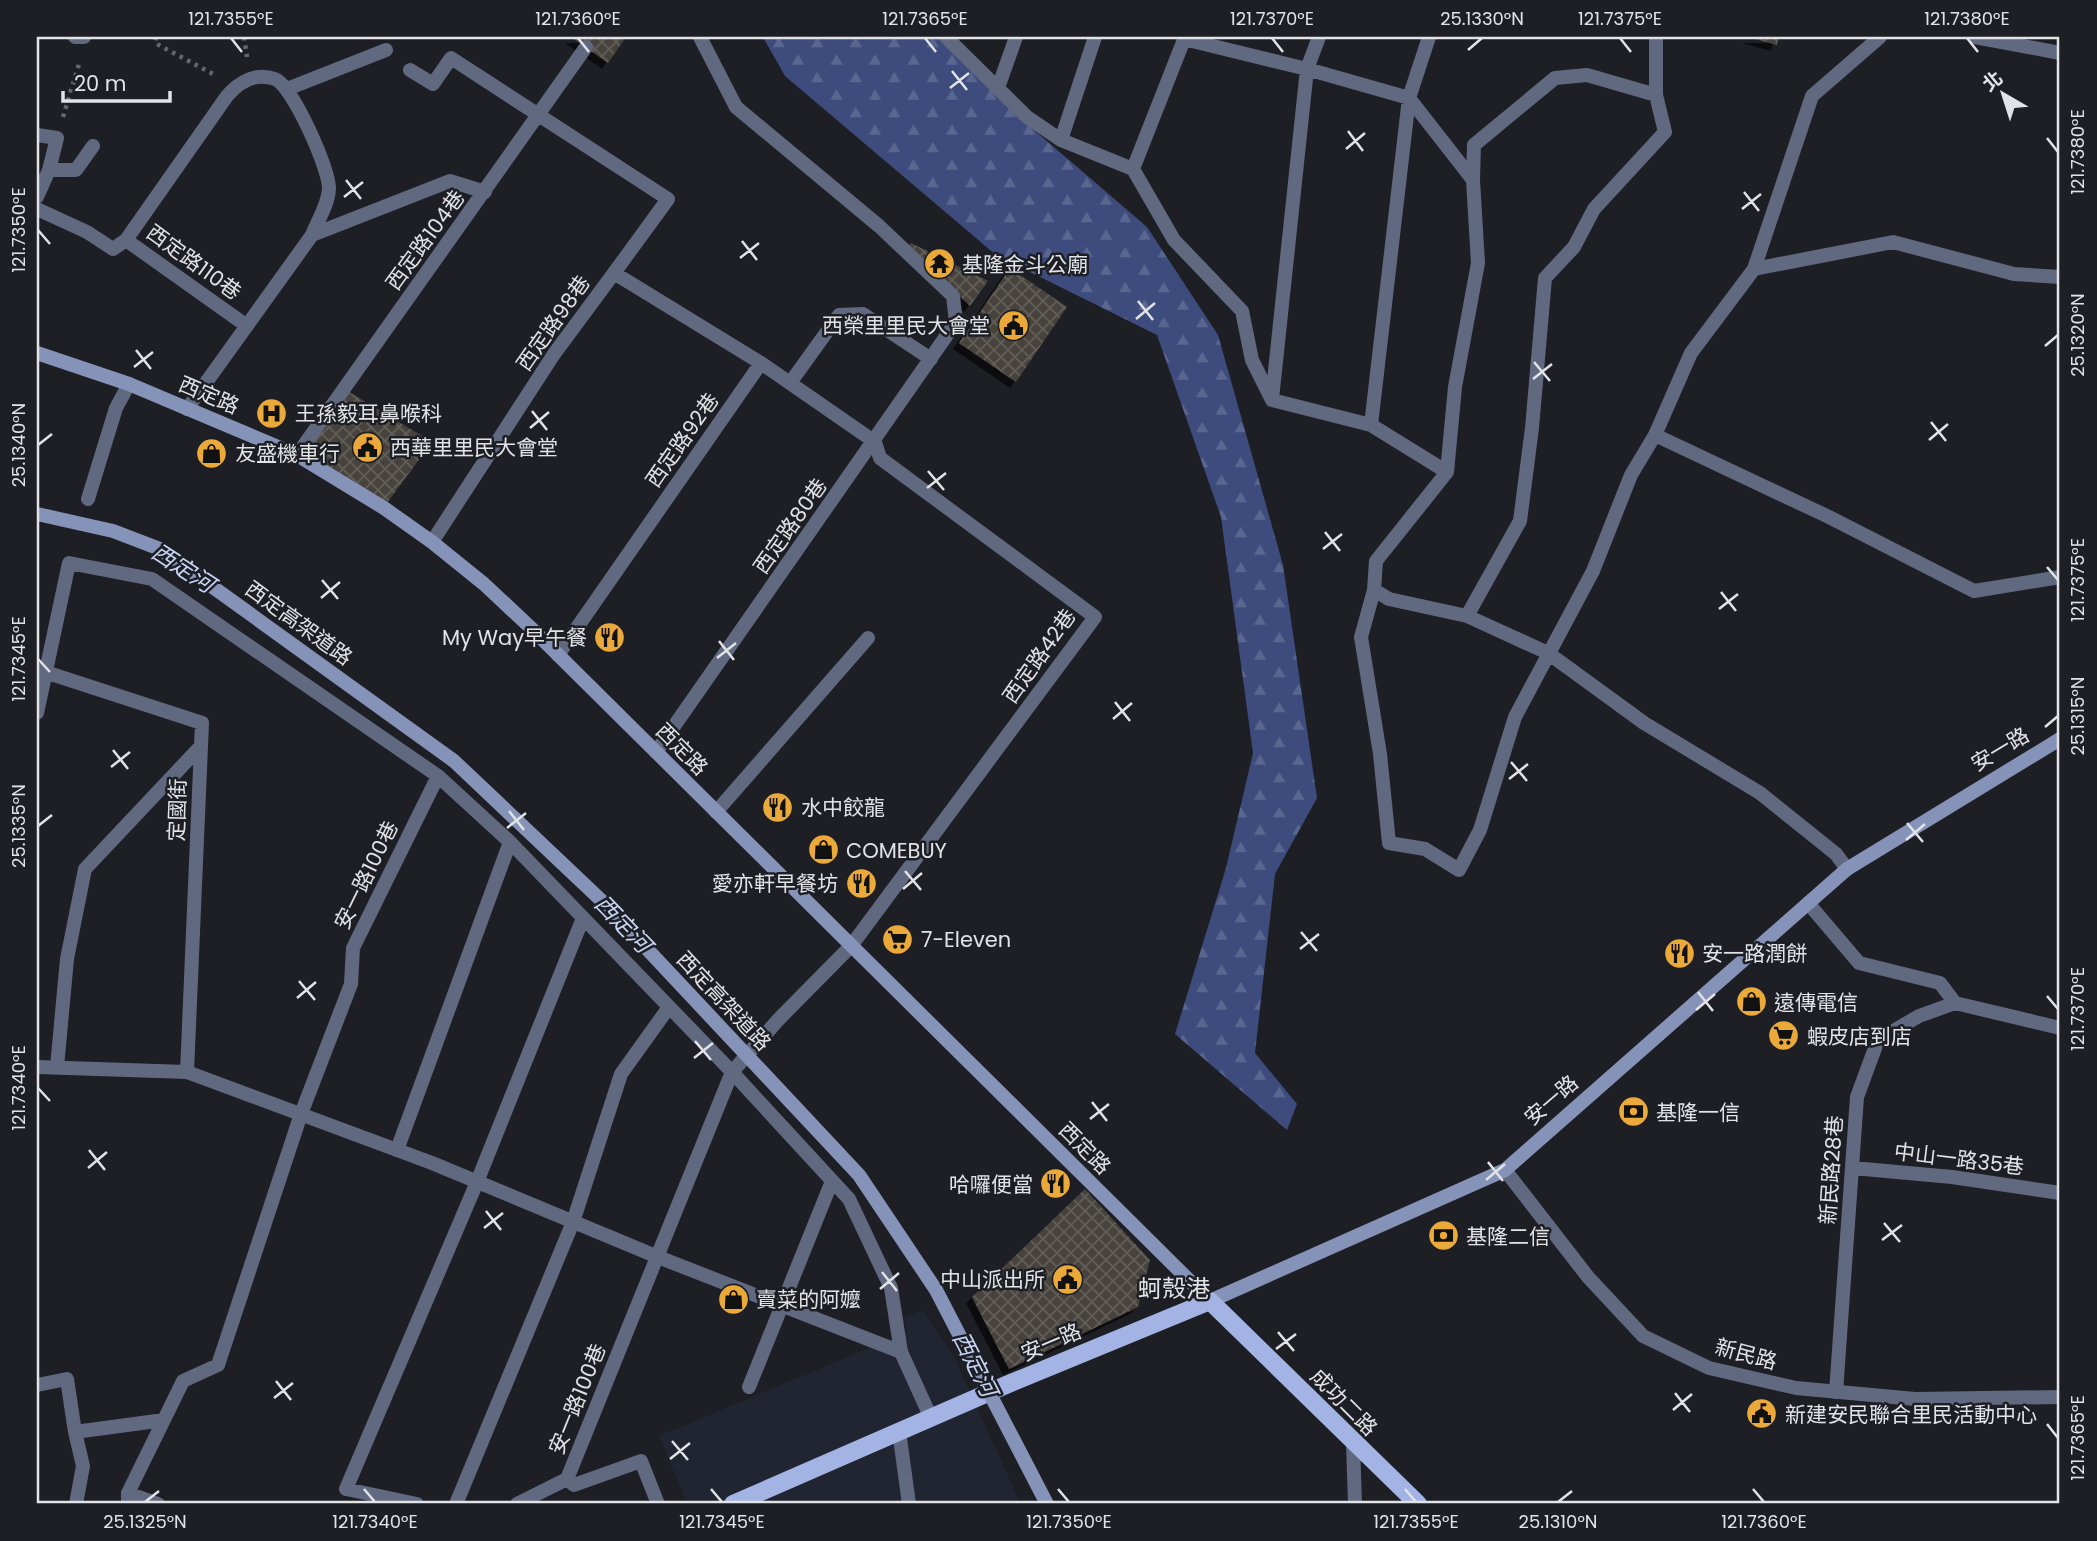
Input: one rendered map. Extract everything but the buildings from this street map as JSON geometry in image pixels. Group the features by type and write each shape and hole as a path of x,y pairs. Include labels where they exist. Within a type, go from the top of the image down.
{"main road":[{"name":"安一路","path":"931,1418 1210,1301"},
{"name":"成功二路","path":"1210,1301 1418,1504"},
{"path":"733,1504 931,1418"}],"street":[{"name":"西定路80巷","path":"656,752 875,442 956,322 953,296 879,226 736,107 700,37"},
{"path":"946,37 1027,117 1060,139 1133,169 1174,240 1242,312 1252,360 1272,400 1371,425 1447,472"},
{"path":"998,88 1016,37"},
{"path":"1060,139 1096,37"},
{"path":"1272,400 1307,69 1319,37"},
{"path":"1371,425 1409,97 1429,37"},
{"path":"1467,616 1520,521 1532,428 1545,278 1574,247 1594,209 1665,132 1656,95 1656,37"},
{"path":"1656,95 1587,75 1555,78 1474,145 1473,180 1478,263 1455,387 1447,472 1376,561 1374,590 1361,637 1380,754 1389,843 1425,849 1459,870 1480,830 1515,717 1593,571 1631,475 1655,436 1691,353 1754,269 1812,96 1880,37"},
{"path":"1975,37 2060,53"},
{"path":"1133,169 1185,38 1409,97 1473,180"},
{"name":"西定路104巷","path":"297,455 586,47"},
{"path":"236,86 250,78 262,77 276,79 287,89 386,50"},
{"path":"410,70 433,84 451,58 668,199 614,273"},
{"name":"西定路110巷","path":"236,86 127,240 247,326"},
{"name":"西定路110巷","path":"187,409 312,235 326,204 329,189 327,172 287,89"},
{"path":"37,135 57,138 49,170 37,197"},
{"path":"49,170 76,170 93,146"},
{"path":"312,235 450,181 485,192"},
{"path":"37,209 87,232 113,249 127,240"},
{"path":"1754,269 1893,242 2014,274 2060,277"},
{"name":"西定路98巷","path":"432,542 554,354 614,273 761,363"},
{"path":"790,383 839,315 863,314 932,359"},
{"name":"西定路","path":"37,353 129,384 297,455 384,508 484,584 1210,1301"},
{"path":"761,363 875,442"},
{"name":"西定路92巷","path":"558,656 761,363"},
{"path":"88,499 116,408 129,384"},
{"path":"1655,436 1829,517 1974,591 2060,577"},
{"name":"西定路42巷","path":"851,946 1095,617 880,458 875,442"},
{"name":"西定高架道路","path":"37,514 113,531 160,549 454,761 603,902 859,1175 936,1290 1047,1504"},
{"path":"37,713 41,670 69,563 152,579 438,776 510,842 732,1072 849,1199 891,1288 901,1352 931,1418"},
{"path":"1374,590 1389,599 1467,616 1548,653 1644,723 1760,793 1836,854 1847,869"},
{"path":"716,812 868,638"},
{"name":"定國街","path":"41,670 202,723 187,1072"},
{"name":"安一路","path":"1210,1301 1505,1170 1847,869 2060,739"},
{"path":"57,1068 67,959 85,869 201,746"},
{"name":"安一路100巷","path":"128,1498 183,1381 218,1365 301,1114 351,984 353,947 438,776"},
{"path":"397,1150 510,842"},
{"path":"1808,903 1859,963 1940,983 1955,1003 2060,1028"},
{"path":"346,1489 477,1182 583,918"},
{"name":"安一路100巷","path":"658,1504 641,1461 574,1485 567,1479 732,1072 778,1020 851,946"},
{"name":"新民路28巷","path":"1836,1392 1857,1097 1878,1040 1919,1016 1955,1003"},
{"path":"456,1504 573,1222 621,1074 669,1007"},
{"path":"37,1066 187,1072 397,1150 658,1257 901,1352"},
{"name":"中山一路35巷","path":"1853,1168 1952,1177 2060,1193"},
{"name":"新民路","path":"1505,1170 1588,1277 1643,1336 1709,1368 1796,1388 1915,1399 2060,1397"},
{"path":"749,1387 832,1181"},
{"path":"37,1385 67,1379 83,1466 76,1504"},
{"path":"75,1432 164,1420"},
{"path":"899,1432 909,1504"},
{"path":"1353,1443 1355,1504"},
{"path":"517,1504 567,1479"},
{"path":"346,1489 360,1504"},
{"path":"346,1489 417,1504"},
{"path":"128,1498 158,1504"}],"path":[{"path":"57,138 80,62 79,37"},
{"path":"156,37 155,43 236,86"}],"shaded area":[{"path":"923,1310 953,1355 1021,1504 687,1504 659,1436 907,1332 905,1317"}],"green space":[{"path":"763,37 948,37 1012,111 1147,227 1218,335 1283,565 1317,798 1275,874 1255,1053 1297,1104 1287,1130 1175,1034 1226,868 1253,753 1221,517 1157,335 996,255 785,76"}],"place":[{"name":"基隆金斗公廟","path":"939,264"},
{"name":"西榮里里民大會堂","path":"1013,325"},
{"name":"王孫毅耳鼻喉科","path":"272,413"},
{"name":"西華里里民大會堂","path":"367,447"},
{"name":"友盛機車行","path":"212,453"},
{"name":"My Way早午餐","path":"610,637"},
{"name":"水中餃龍","path":"778,807"},
{"name":"COMEBUY","path":"823,850"},
{"name":"愛亦軒早餐坊","path":"861,883"},
{"name":"7-Eleven","path":"898,939"},
{"name":"安一路潤餅","path":"1679,953"},
{"name":"遠傳電信","path":"1751,1002"},
{"name":"蝦皮店到店","path":"1784,1036"},
{"name":"基隆一信","path":"1633,1112"},
{"name":"哈囉便當","path":"1056,1184"},
{"name":"基隆二信","path":"1443,1236"},
{"name":"中山派出所","path":"1068,1279"},
{"name":"賣菜的阿嬤","path":"733,1299"},
{"name":"新建安民聯合里民活動中心","path":"1762,1414"}],"district":[{"name":"蚵殼港","path":"1174,1288"}],"water label":[{"name":"西定河","path":"183,568"},
{"name":"西定河","path":"623,924"},
{"name":"西定河","path":"975,1364"}]}
